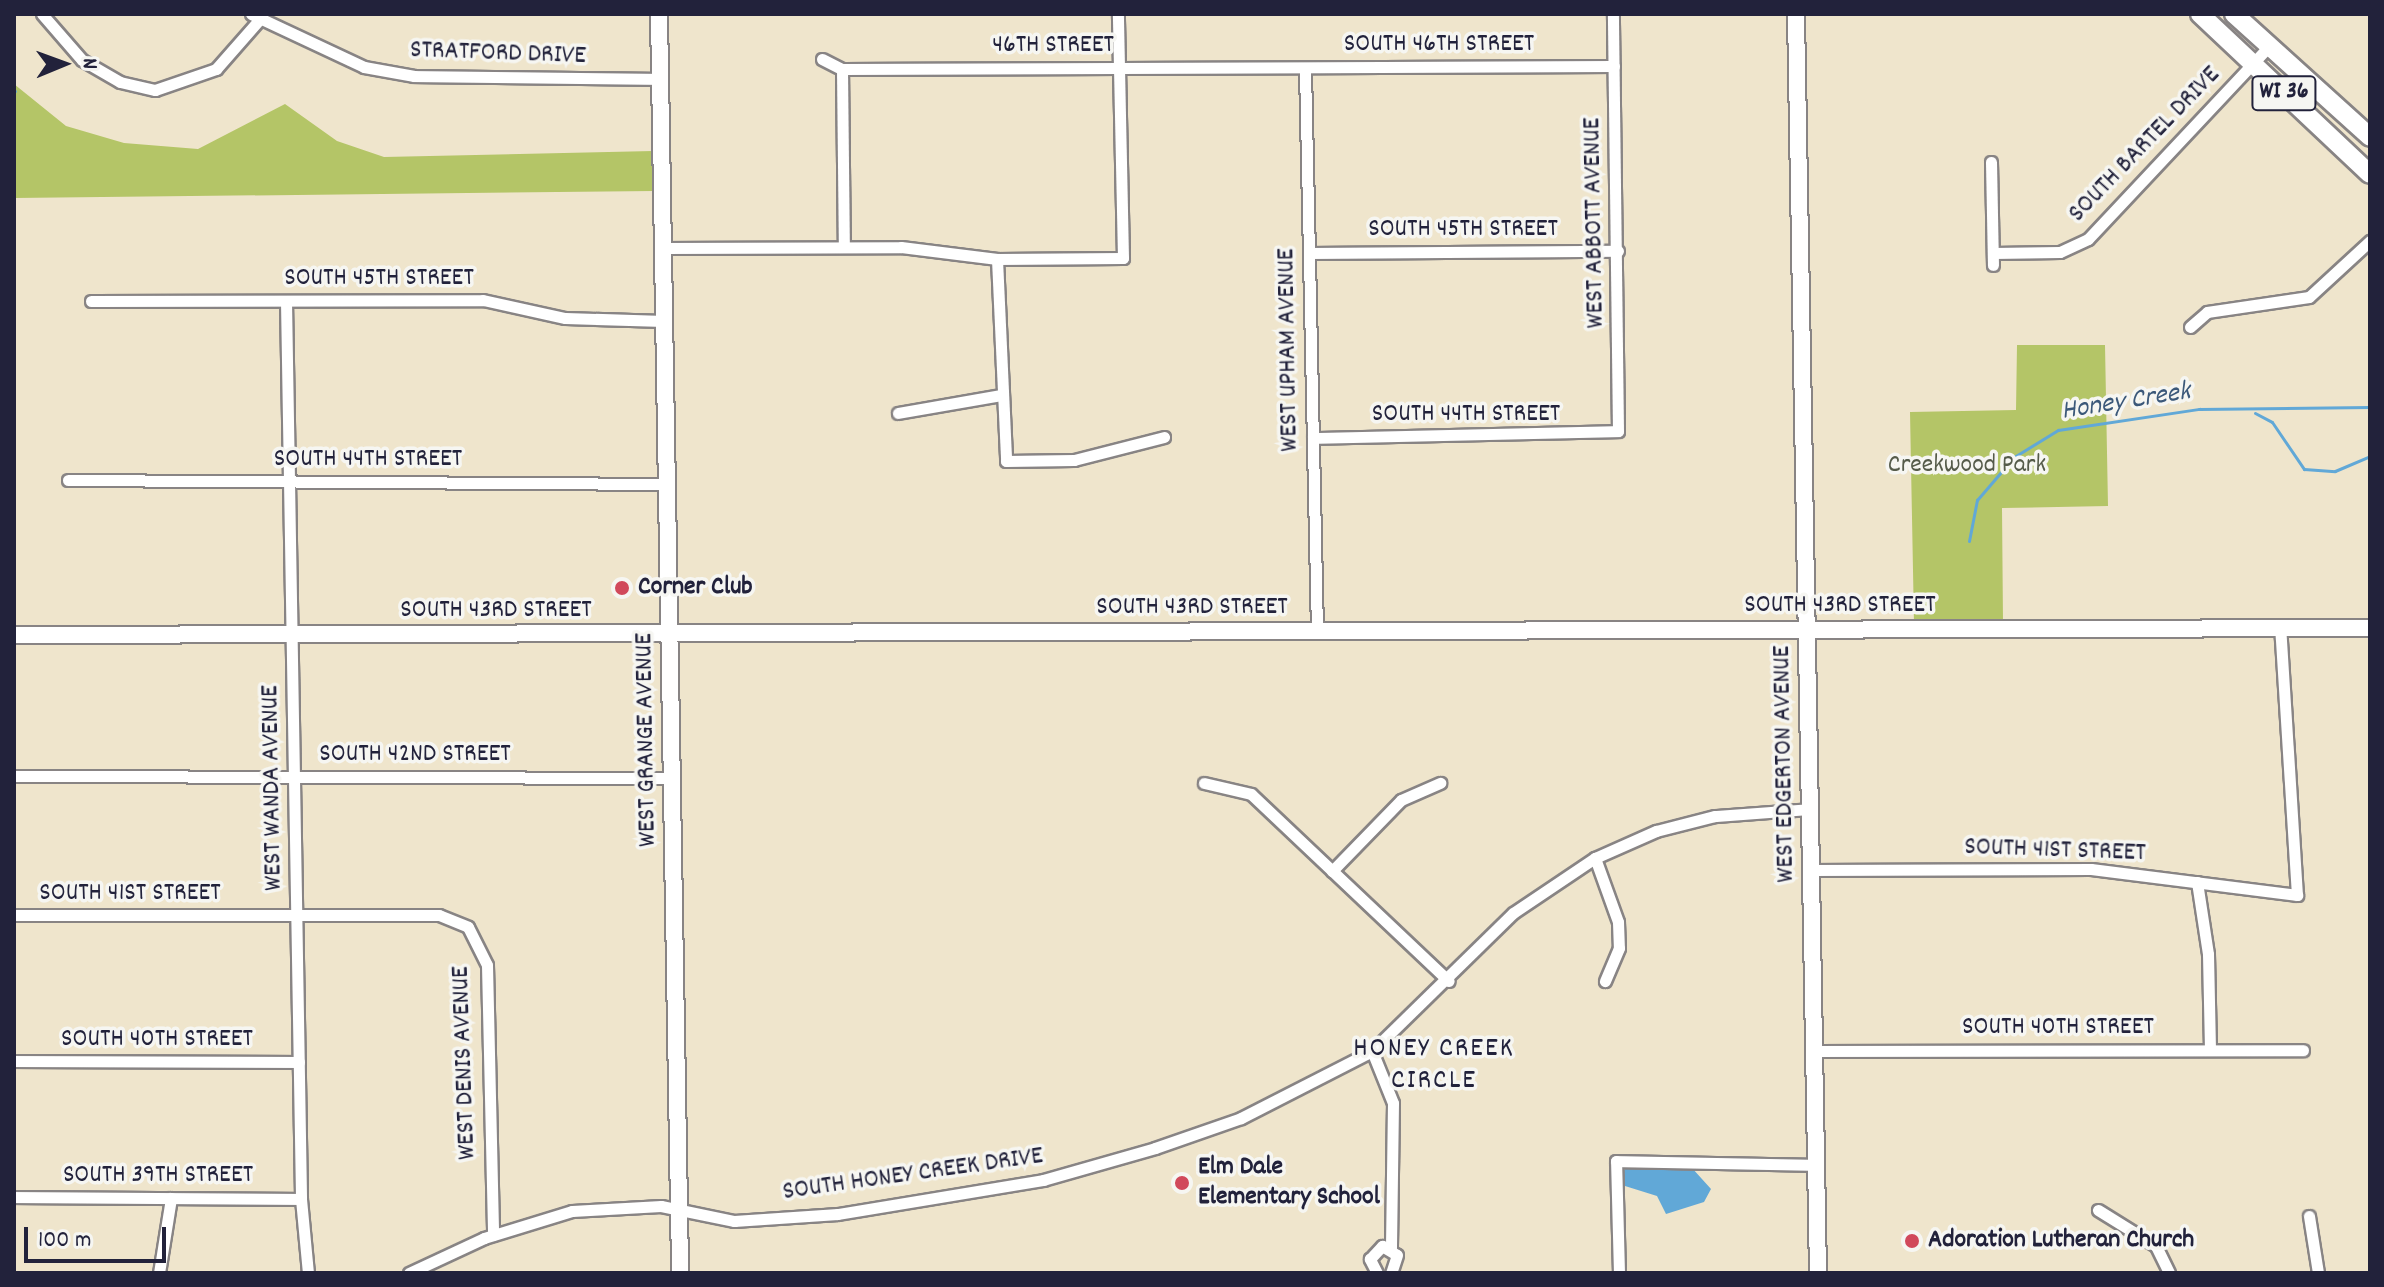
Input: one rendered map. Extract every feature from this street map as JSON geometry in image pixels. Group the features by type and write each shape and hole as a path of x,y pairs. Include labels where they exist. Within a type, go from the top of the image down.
{"main road":[{"name":"WI 36","path":"2200,14 2370,174"},
{"name":"WI 36","path":"2234,14 2370,137"}],"street":[{"path":"42,14 82,60 120,82 155,90 216,69 255,17"},
{"name":"WEST GRANGE AVENUE","path":"659,14 680,1273"},
{"path":"663,248 844,246 997,259 1123,258 1118,14"},
{"name":"WEST ABBOTT AVENUE","path":"1613,14 1618,431"},
{"name":"WEST EDGERTON AVENUE","path":"1796,14 1818,1273"},
{"name":"STRATFORD DRIVE","path":"255,17 364,67 414,76 660,79"},
{"name":"SOUTH BARTEL DRIVE","path":"1991,162 1993,259 2060,252 2088,239 2269,46"},
{"path":"822,59 842,69 844,246"},
{"name":"SOUTH 46TH STREET","path":"1264,67 1614,66"},
{"name":"46TH STREET","path":"842,69 1264,67"},
{"name":"WEST UPHAM AVENUE","path":"1305,68 1317,631"},
{"path":"2190,327 2207,312 2309,297 2370,241"},
{"name":"SOUTH 45TH STREET","path":"1309,253 1618,251"},
{"path":"997,259 1006,461 1074,460 1164,437"},
{"name":"SOUTH 45TH STREET","path":"91,301 483,300 565,318 664,321"},
{"name":"WEST WANDA AVENUE","path":"286,301 301,1199 308,1273"},
{"path":"898,413 1001,395"},
{"name":"SOUTH 44TH STREET","path":"1313,438 1618,431"},
{"name":"SOUTH 44TH STREET","path":"68,480 667,484"},
{"name":"SOUTH 41ST STREET","path":"1811,870 2091,869 2297,895 2280,628"},
{"name":"SOUTH 43RD STREET","path":"14,635 2370,628"},
{"name":"SOUTH 42ND STREET","path":"14,776 671,778"},
{"path":"1204,783 1251,794 1449,981"},
{"path":"1332,871 1401,800 1440,783"},
{"name":"SOUTH HONEY CREEK DRIVE","path":"409,1273 493,1235 584,1210 678,1212 734,1221 838,1214 1043,1180 1241,1118 1372,1051 1449,981 1513,913 1595,858 1656,831 1715,816 1810,809"},
{"path":"1595,858 1618,922 1619,948 1605,981"},
{"path":"2197,882 2208,954 2210,1049"},
{"name":"SOUTH 41ST STREET","path":"14,915 439,915"},
{"name":"WEST DENIS AVENUE","path":"439,915 468,927 487,965 493,1235"},
{"name":"SOUTH 40TH STREET","path":"1814,1051 2303,1050"},
{"path":"1372,1051 1393,1103 1391,1248 1398,1260 1391,1273"},
{"name":"SOUTH 40TH STREET","path":"14,1061 299,1062"},
{"path":"1619,1273 1616,1161 1816,1165"},
{"name":"SOUTH 39TH STREET","path":"14,1197 301,1199"},
{"path":"159,1273 171,1198"},
{"path":"2098,1210 2156,1246 2169,1273"},
{"path":"2309,1216 2318,1273"},
{"path":"1377,1273 1371,1254 1391,1248"}],"green space":[{"path":"14,84 66,126 124,143 198,149 285,104 337,141 384,157 653,151 654,191 14,198"},
{"name":"Creekwood Park","path":"2017,345 2105,345 2108,506 2002,508 2003,622 1914,623 1910,412 2016,410"}],"water":[{"path":"1629,1164 1692,1168 1711,1189 1704,1202 1666,1214 1657,1196 1625,1186 1622,1173"}],"waterway":[{"name":"Honey Creek","path":"1969,541 1977,500 2014,457 2058,430 2199,409 2370,407"},
{"name":"Honey Creek","path":"2255,413 2272,422 2304,469 2335,471 2370,456"}],"place":[{"name":"Corner Club","path":"622,588"},
{"name":"Elm Dale Elementary School","path":"1182,1183"},
{"name":"Adoration Lutheran Church","path":"1912,1241"}],"district":[{"name":"HONEY CREEK CIRCLE","path":"1434,1066"}]}
